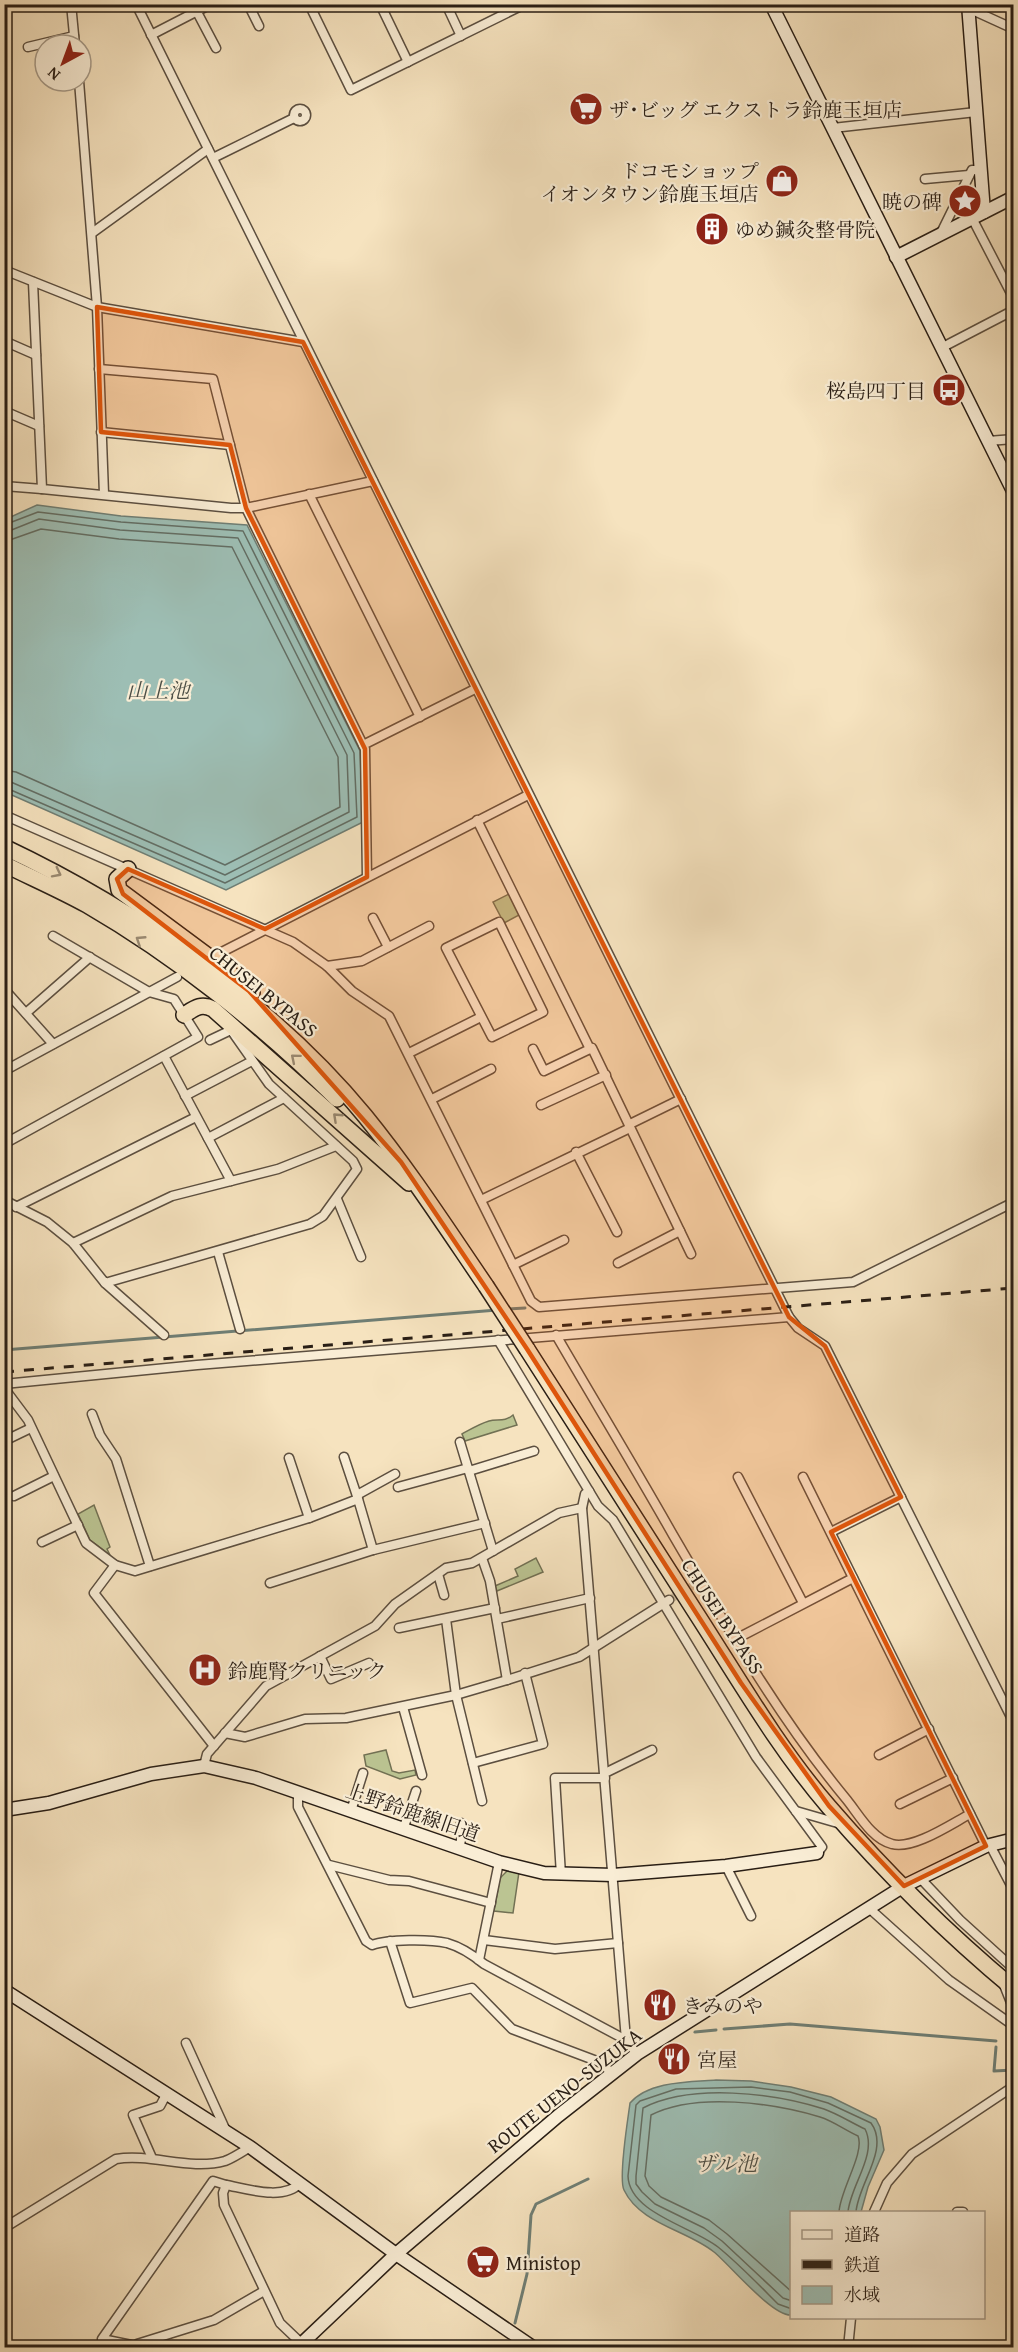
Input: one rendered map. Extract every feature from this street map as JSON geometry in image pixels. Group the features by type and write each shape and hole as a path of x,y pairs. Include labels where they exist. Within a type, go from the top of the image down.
{"highway":[{"name":"CHUSEI BYPASS","path":"4,847 78,884 158,936 252,1003 299,1046 364,1114 401,1162 528,1349 754,1703 794,1761 847,1826 904,1886 1010,1979"},
{"name":"CHUSEI BYPASS","path":"4,864 87,906 237,1009 306,1068 343,1105 445,1227"},
{"path":"128,869 117,879 118,890 224,968 267,1009 299,1046"},
{"path":"184,1015 205,1005 213,1009 411,1185"}],"street":[{"path":"71,4 74,33"},
{"path":"136,4 775,1290 789,1317 798,1328 825,1347 1014,1723"},
{"path":"151,35 211,4"},
{"path":"248,4 259,26"},
{"path":"309,4 351,90 525,4"},
{"path":"380,4 408,62"},
{"path":"446,4 461,36"},
{"path":"771,4 1014,493"},
{"path":"898,4 903,4"},
{"path":"968,6 1014,29"},
{"path":"968,6 984,212"},
{"path":"197,12 216,48"},
{"path":"28,47 33,46"},
{"path":"80,93 98,307 104,494"},
{"path":"833,128 976,112"},
{"path":"213,158 294,118"},
{"path":"92,233 208,149"},
{"path":"941,233 972,170 982,170"},
{"path":"925,179 969,175"},
{"path":"896,257 1014,197"},
{"path":"972,218 1014,299"},
{"path":"4,270 98,307 303,342"},
{"path":"33,282 42,489"},
{"path":"941,348 1014,310"},
{"path":"4,341 36,355"},
{"path":"99,369 213,379 246,508 363,745 367,877"},
{"path":"4,411 39,426"},
{"path":"101,432 230,445"},
{"path":"988,441 1014,439"},
{"path":"6,484 246,508 373,481"},
{"path":"309,494 420,717"},
{"path":"363,745 475,689"},
{"path":"216,956 528,795"},
{"path":"4,815 293,942 327,966 352,991 389,1016 531,1301 539,1307 853,1282 1014,1202"},
{"path":"477,820 590,1049 592,1048 606,1075 691,1254"},
{"path":"373,918 388,947"},
{"path":"499,922 543,1012 492,1037 481,1017 446,948 499,922"},
{"path":"327,966 362,961 429,926"},
{"path":"4,1144 198,1037 174,999 149,992 53,936"},
{"path":"26,1013 90,957"},
{"path":"4,1071 177,977"},
{"path":"4,989 53,1044"},
{"path":"409,1053 481,1017"},
{"path":"105,1283 310,1224 323,1216 357,1169 353,1161 269,1084 231,1030 210,1040"},
{"path":"533,1049 544,1071 590,1049"},
{"path":"164,1056 231,1181"},
{"path":"185,1096 252,1061"},
{"path":"432,1099 492,1069"},
{"path":"541,1105 606,1075"},
{"path":"208,1138 284,1098"},
{"path":"481,1200 681,1099"},
{"path":"16,1207 196,1117"},
{"path":"74,1243 172,1196 278,1169 336,1146"},
{"path":"576,1152 616,1233"},
{"path":"337,1199 361,1257"},
{"path":"4,1200 47,1222 74,1243 105,1283 164,1335"},
{"path":"618,1263 680,1231"},
{"path":"513,1265 564,1240"},
{"path":"218,1252 240,1329"},
{"path":"395,1474 357,1497 309,1518 135,1571 115,1565 86,1543 31,1428 4,1386 498,1340 789,1317"},
{"path":"556,1335 697,1583 817,1763 880,1839 891,1844 915,1842 970,1814"},
{"path":"498,1340 598,1506 613,1520 665,1602 756,1757 822,1847 817,1853"},
{"path":"92,1414 100,1435 116,1459 150,1566"},
{"path":"4,1441 31,1428"},
{"path":"460,1442 493,1551"},
{"path":"398,1487 534,1451"},
{"path":"344,1457 373,1550"},
{"path":"290,1458 309,1518"},
{"path":"14,1496 54,1476"},
{"path":"738,1477 803,1603"},
{"path":"803,1478 970,1814 1014,1891"},
{"path":"589,1491 585,1494 582,1508 596,1647 626,2040"},
{"path":"831,1532 901,1497"},
{"path":"204,1766 207,1754 266,1686 375,1626 395,1604 446,1568 482,1558 559,1513 582,1508"},
{"path":"270,1583 373,1550 485,1523"},
{"path":"42,1542 78,1525"},
{"path":"482,1558 495,1608 507,1680"},
{"path":"115,1565 94,1593 214,1746"},
{"path":"438,1575 444,1595"},
{"path":"734,1640 853,1578"},
{"path":"497,1619 590,1598"},
{"path":"225,1733 246,1737 305,1719 346,1718 403,1707 507,1680 579,1657 665,1602"},
{"path":"399,1628 495,1608"},
{"path":"446,1619 456,1695 482,1801"},
{"path":"320,1656 331,1679 369,1663"},
{"path":"473,1763 543,1744 525,1673"},
{"path":"403,1707 422,1775"},
{"path":"879,1755 929,1729"},
{"path":"561,1875 555,1778 605,1776 652,1750"},
{"name":"上野鈴鹿線旧道","path":"4,1810 49,1803 151,1774 204,1766 256,1778 499,1862 561,1875 614,1875 726,1866 817,1853"},
{"path":"351,1811 363,1773"},
{"path":"900,1804 953,1778"},
{"path":"403,1830 416,1791"},
{"path":"298,1794 298,1807 366,1941 372,1945 390,1941 446,1943 465,1950 479,1960 626,2040 637,2054"},
{"path":"795,1811 847,1826"},
{"path":"459,1848 463,1832 461,1823"},
{"name":"ROUTE UENO-SUZUKA","path":"299,2345 396,2254 611,2073 637,2054 732,1992 904,1886 988,1845 1014,1839"},
{"path":"479,1960 499,1862"},
{"path":"329,1866 389,1880 409,1881 491,1903"},
{"path":"726,1866 751,1916"},
{"path":"920,1878 960,1920 1010,1979 1014,2010"},
{"path":"870,1909 949,1980 1014,2026"},
{"path":"484,1940 555,1949 618,1943"},
{"path":"390,1941 410,2003 472,1988 512,2028 602,2063 611,2073"},
{"path":"4,1989 250,2147 396,2254 534,2348"},
{"path":"186,2043 226,2131"},
{"path":"874,2211 887,2183 912,2154 1014,2086"},
{"path":"152,2158 133,2115 160,2106 167,2093"},
{"path":"4,2228 116,2158 218,2162 250,2147"},
{"path":"146,2348 137,2344 102,2339 213,2181 278,2192 288,2191 300,2183"},
{"path":"226,2185 223,2193 224,2205 280,2323 299,2345"},
{"path":"137,2344 214,2320 264,2290"},
{"path":"848,2348 851,2319"}],"highlighted area":[{"path":"97,307 303,342 789,1317 825,1346 901,1497 831,1532 986,1846 904,1886 829,1806 741,1683 527,1349 401,1162 249,991 123,894 117,879 128,869 265,929 367,877 365,749 246,508 230,445 101,432"}],"green space":[{"path":"511,893 521,914 504,923 493,902"},
{"path":"513,1415 517,1425 465,1441 462,1434 472,1428"},
{"path":"94,1505 110,1547 107,1549 110,1555 90,1540 78,1514"},
{"path":"536,1558 543,1572 497,1591 495,1586 518,1576 515,1569"},
{"path":"386,1750 392,1771 399,1773 415,1770 416,1775 400,1779 366,1766 364,1755"},
{"path":"509,1869 519,1872 513,1913 494,1911 500,1878"}],"water":[{"name":"山上池","path":"37,505 121,516 247,525 360,751 363,822 226,890 5,792 4,520"},
{"name":"ザル池","path":"751,2081 791,2087 831,2097 876,2119 880,2127 884,2150 868,2187 861,2211 790,2211 790,2315 783,2313 763,2299 703,2244 652,2219 641,2211 631,2202 624,2190 622,2174 630,2103 648,2090 682,2082"}],"waterway":[{"path":"506,1309 525,1308"},
{"path":"4,1350 497,1310"},
{"path":"724,2029 790,2024 996,2041"},
{"path":"695,2032 716,2030"},
{"path":"996,2047 994,2071 1014,2070"},
{"path":"515,2323 527,2274 531,2215 536,2204 588,2179"},
{"path":"509,2348 511,2342"}],"tunnel":[{"path":"669,1600 694,1585"}],"railway":[{"path":"4,1372 1014,1288"}],"place":[{"name":"ザ･ビッグ エクストラ鈴鹿玉垣店","path":"586,109"},
{"name":"ドコモショップ イオンタウン鈴鹿玉垣店","path":"782,181"},
{"name":"暁の碑","path":"965,201"},
{"name":"ゆめ鍼灸整骨院","path":"712,229"},
{"name":"桜島四丁目","path":"949,390"},
{"name":"鈴鹿腎クリニック","path":"205,1670"},
{"name":"きみのや","path":"660,2005"},
{"name":"宮屋","path":"674,2059"},
{"name":"Ministop","path":"483,2262"}]}
